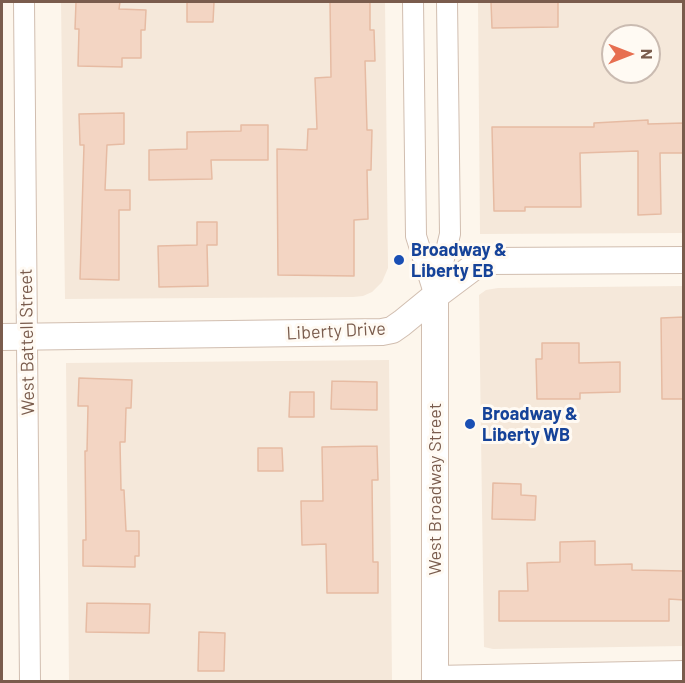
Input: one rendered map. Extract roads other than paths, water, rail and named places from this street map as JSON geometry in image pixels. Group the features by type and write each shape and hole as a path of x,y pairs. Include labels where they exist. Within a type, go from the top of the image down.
{"street":[{"name":"West Battell Street","path":"24,2 14,337 30,681"},
{"name":"West Broadway Street","path":"413,2 416,236 435,296"},
{"name":"West Broadway Street","path":"435,679 435,296 450,234 447,2"},
{"name":"Liberty Drive","path":"14,337 382,332 392,330 479,263 487,261 684,260"},
{"path":"435,679 684,671"}],"place":[{"name":"Broadway & Liberty EB","path":"399,260"},
{"name":"Broadway & Liberty WB","path":"470,424"}]}
